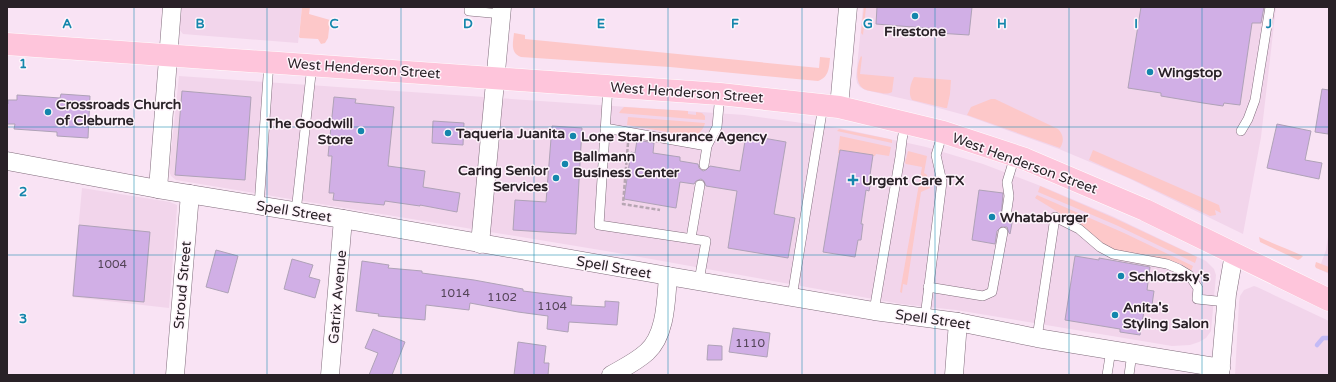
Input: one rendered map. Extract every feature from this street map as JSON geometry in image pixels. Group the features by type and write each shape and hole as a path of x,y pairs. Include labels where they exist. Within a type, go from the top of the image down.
{"main road":[{"name":"West Henderson Street","path":"7,44 312,64 720,94 831,107 906,122 943,132 1015,156 1062,174 1138,207 1329,300"}],"street":[{"path":"158,189 172,7"},
{"path":"831,107 848,7"},
{"path":"480,244 502,10"},
{"name":"Spell Street","path":"7,161 158,189 343,219 480,244 874,311 958,322 1037,338 1132,353 1221,371"},
{"name":"Stroud Street","path":"175,375 190,194"},
{"name":"Gatrix Avenue","path":"330,375 343,219"},
{"path":"1221,371 1226,302 1234,254"},
{"path":"611,375 640,358 648,351 656,340 662,326 666,307 668,276"},
{"path":"954,375 958,322"}],"lane":[{"path":"469,7 469,11 502,10"},
{"path":"1241,131 1248,119 1255,100 1270,7"},
{"path":"259,206 269,62"},
{"path":"296,212 312,64"},
{"path":"608,86 599,225 706,241 699,281"},
{"path":"704,165 707,146 717,127 720,94"},
{"path":"792,297 831,107"},
{"path":"874,311 906,122"},
{"path":"605,128 707,146"},
{"path":"925,317 942,182 936,155 943,132"},
{"path":"1006,216 1010,196 1007,182 1015,156"},
{"path":"691,238 700,185"},
{"path":"1037,338 1055,217 1079,229 1100,247 1113,254 1167,264 1179,269 1189,275 1198,288 1196,299 1226,302"},
{"path":"928,287 983,296 992,292 1003,232"},
{"path":"1107,375 1110,350"},
{"path":"1129,375 1132,353"}],"path":[{"path":"628,143 623,204 660,210"}],"shaded area":[{"path":"181,7 302,7 298,43 183,34 179,29"},
{"path":"302,7 310,7 309,14 330,20 328,38 325,43 321,44 318,39 299,37"},
{"path":"863,7 1276,7 1261,137 1243,234 1128,178 1059,149 968,116 865,90 857,83 856,77"},
{"path":"864,7 866,7 863,35 861,33"},
{"path":"514,33 525,35 525,39 819,68 820,57 830,58 829,69 826,75 818,81 670,67 521,57 515,53 514,50"},
{"path":"861,56 860,74 894,77 892,92 882,93 866,90 861,86 857,74"},
{"path":"179,76 744,115 839,128 926,147 983,164 1046,188 1112,216 1206,261 1214,269 1216,275 1211,331 1206,338 1199,342 1190,345 1172,346 956,310 901,304 612,252 176,180 171,176 169,171"},
{"path":"914,77 951,80 947,108 912,100 910,89"},
{"path":"991,99 995,99 1058,129 1063,138 1060,148 967,115 971,107"},
{"path":"624,107 688,111 688,114 696,115 696,112 702,113 705,116 705,120 619,113"},
{"path":"628,117 705,123 700,132 690,136 627,125"},
{"path":"839,129 889,139 892,140 892,143 837,131"},
{"path":"840,136 891,147 889,156 876,154 875,156 840,150 840,153 838,153"},
{"path":"1093,150 1219,205 1221,213 1215,210 1216,215 1210,216 1089,160"},
{"path":"908,151 927,156 924,173 927,175 930,188 921,192 907,285 903,284 902,293 900,292 922,167 905,163"},
{"path":"1040,186 1114,218 1197,257 1195,263 1116,225 1038,192"},
{"path":"82,188 170,202 177,205 169,308 72,297"},
{"path":"1037,195 1124,233 1193,266 1191,271 1181,264 1167,260 1114,251 1108,248 1084,228 1035,198"},
{"path":"1329,230 1329,274 1319,269 1326,250"},
{"path":"1259,237 1303,256 1298,260 1260,242"},
{"path":"1316,262 1329,267 1329,273 1316,268"},
{"path":"1254,286 1329,321 1329,375 1235,375 1240,296 1244,290"}],"building":[{"name":"Firestone","path":"877,7 972,7 969,35 937,33 937,29 876,24"},
{"path":"1141,7 1264,7 1261,23 1252,23 1240,105 1224,103 1223,106 1203,103 1161,96 1161,93 1128,88"},
{"path":"1322,89 1329,90 1328,134 1315,132"},
{"path":"182,91 251,97 245,180 175,175"},
{"name":"Crossroads Church of Cleburne","path":"61,94 90,96 88,138 57,136 57,132 14,129 15,124 7,124 8,100 17,100 17,95 60,98"},
{"name":"The Goodwill Store","path":"334,97 356,99 355,103 394,107 388,166 425,171 423,187 460,193 457,212 420,205 385,201 384,205 333,200 334,193 329,193 332,156 328,156"},
{"name":"Taqueria Juanita","path":"433,121 464,123 463,145 432,143"},
{"path":"1277,124 1311,131 1305,160 1322,163 1319,179 1267,168"},
{"name":"Ballmann Business Center","path":"552,126 582,128 576,234 513,230 515,200 546,202"},
{"path":"746,135 786,142 774,214 795,218 788,258 728,248 737,191 706,186 704,181 701,179 696,181 694,184 680,182 676,208 624,199 631,152 635,153 637,140 654,143 653,153 680,157 680,161 698,164 699,168 703,171 710,166 740,171"},
{"path":"840,150 873,155 870,175 872,175 869,191 866,190 861,224 863,224 861,240 858,240 855,257 823,252"},
{"name":"Whataburger","path":"979,190 1003,193 1001,219 1006,222 1013,218 1010,234 1007,227 1001,227 997,231 995,244 972,240"},
{"path":"79,225 150,232 144,302 73,296"},
{"path":"216,250 238,256 228,293 206,287"},
{"path":"1075,256 1099,260 1099,258 1150,267 1147,290 1154,291 1151,312 1144,311 1140,335 1120,332 1120,329 1065,320"},
{"path":"292,259 313,265 309,277 320,280 315,298 284,289"},
{"path":"362,261 389,265 388,268 422,271 422,273 474,280 523,289 523,291 572,297 571,305 605,307 605,301 619,302 617,325 569,322 568,332 547,329 548,316 470,303 469,310 426,305 425,320 378,316 379,314 356,311"},
{"path":"733,328 770,333 767,357 729,352"},
{"path":"373,329 405,342 392,375 369,375 378,353 365,348"},
{"path":"518,342 546,346 544,363 549,363 548,375 514,375"},
{"path":"708,345 722,346 722,360 707,360"}],"waterway":[{"path":"1317,345 1323,338 1329,338"}],"place":[{"name":"Firestone","path":"915,16"},
{"name":"Wingstop","path":"1150,72"},
{"name":"Crossroads Church of Cleburne","path":"48,112"},
{"name":"The Goodwill Store","path":"361,131"},
{"name":"Taqueria Juanita","path":"448,133"},
{"name":"Lone Star Insurance Agency","path":"573,136"},
{"name":"Ballmann Business Center","path":"565,164"},
{"name":"Caring Senior Services","path":"556,178"},
{"name":"Urgent Care TX","path":"853,180"},
{"name":"Whataburger","path":"992,217"},
{"name":"Schlotzsky's","path":"1121,276"},
{"name":"Anita's Styling Salon","path":"1115,315"}]}
